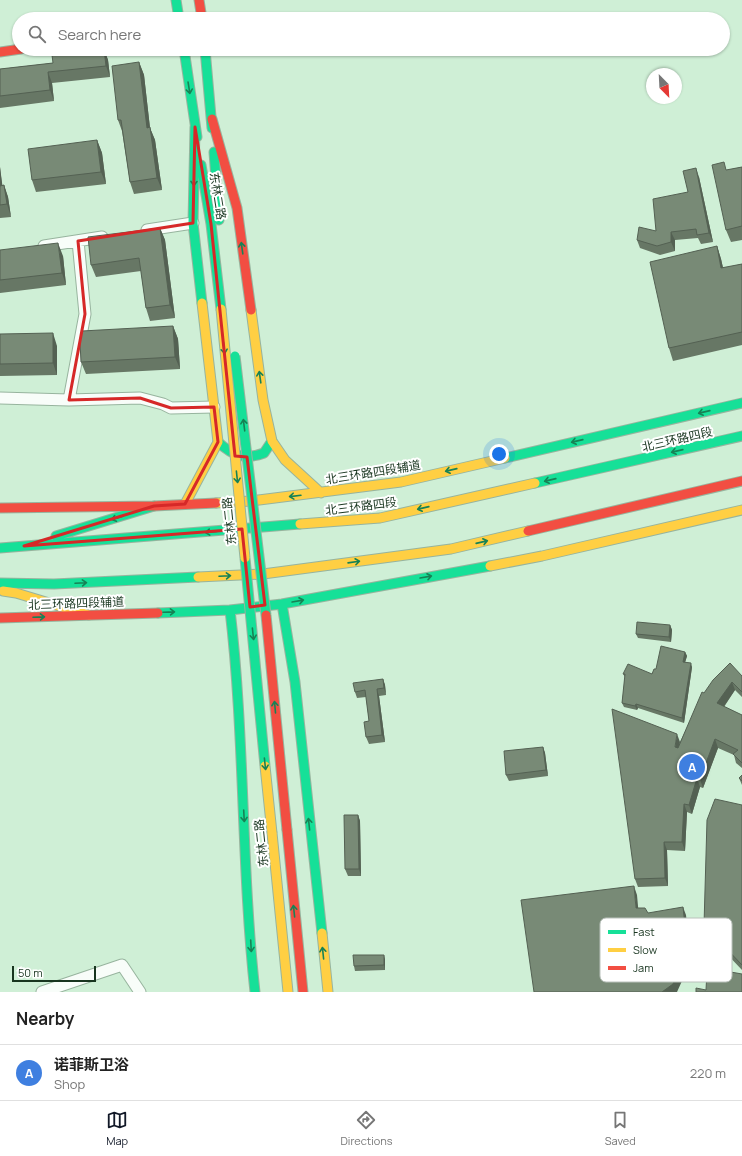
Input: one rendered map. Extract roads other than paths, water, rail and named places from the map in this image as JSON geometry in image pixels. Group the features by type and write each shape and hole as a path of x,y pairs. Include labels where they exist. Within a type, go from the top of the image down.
{"main road":[{"path":"176,0 178,12"},
{"path":"199,0 201,12"},
{"path":"0,52 12,50"},
{"name":"东林二路","path":"185,56 195,127 225,309 265,607 303,992"},
{"name":"东林二路","path":"206,56 212,119 225,309 272,834 288,992"},
{"path":"212,119 237,208 263,400 272,441 285,460 321,493"},
{"path":"185,504 218,442 193,223 195,127"},
{"name":"北三环路四段辅道","path":"0,508 154,506 251,501 401,482 742,403"},
{"name":"北三环路四段","path":"0,548 380,518 742,436"},
{"path":"218,442 233,456 243,458 264,453 272,441"},
{"path":"0,583 54,584 263,574 443,550 742,481"},
{"path":"24,546 154,506"},
{"name":"北三环路四段辅道","path":"0,618 230,610 282,604 542,556 742,510"},
{"path":"0,591 16,593 89,615"},
{"path":"282,604 295,682 328,992"},
{"path":"230,610 239,689 252,966 255,992"}],"street":[{"path":"140,231 193,223"},
{"path":"31,248 116,235"},
{"path":"68,400 85,314 78,241"},
{"path":"0,398 68,400 140,398 163,404 171,408 214,407"},
{"path":"42,992 122,965 140,992"}],"place":[{"name":"诺菲斯卫浴","path":"692,767"}]}
